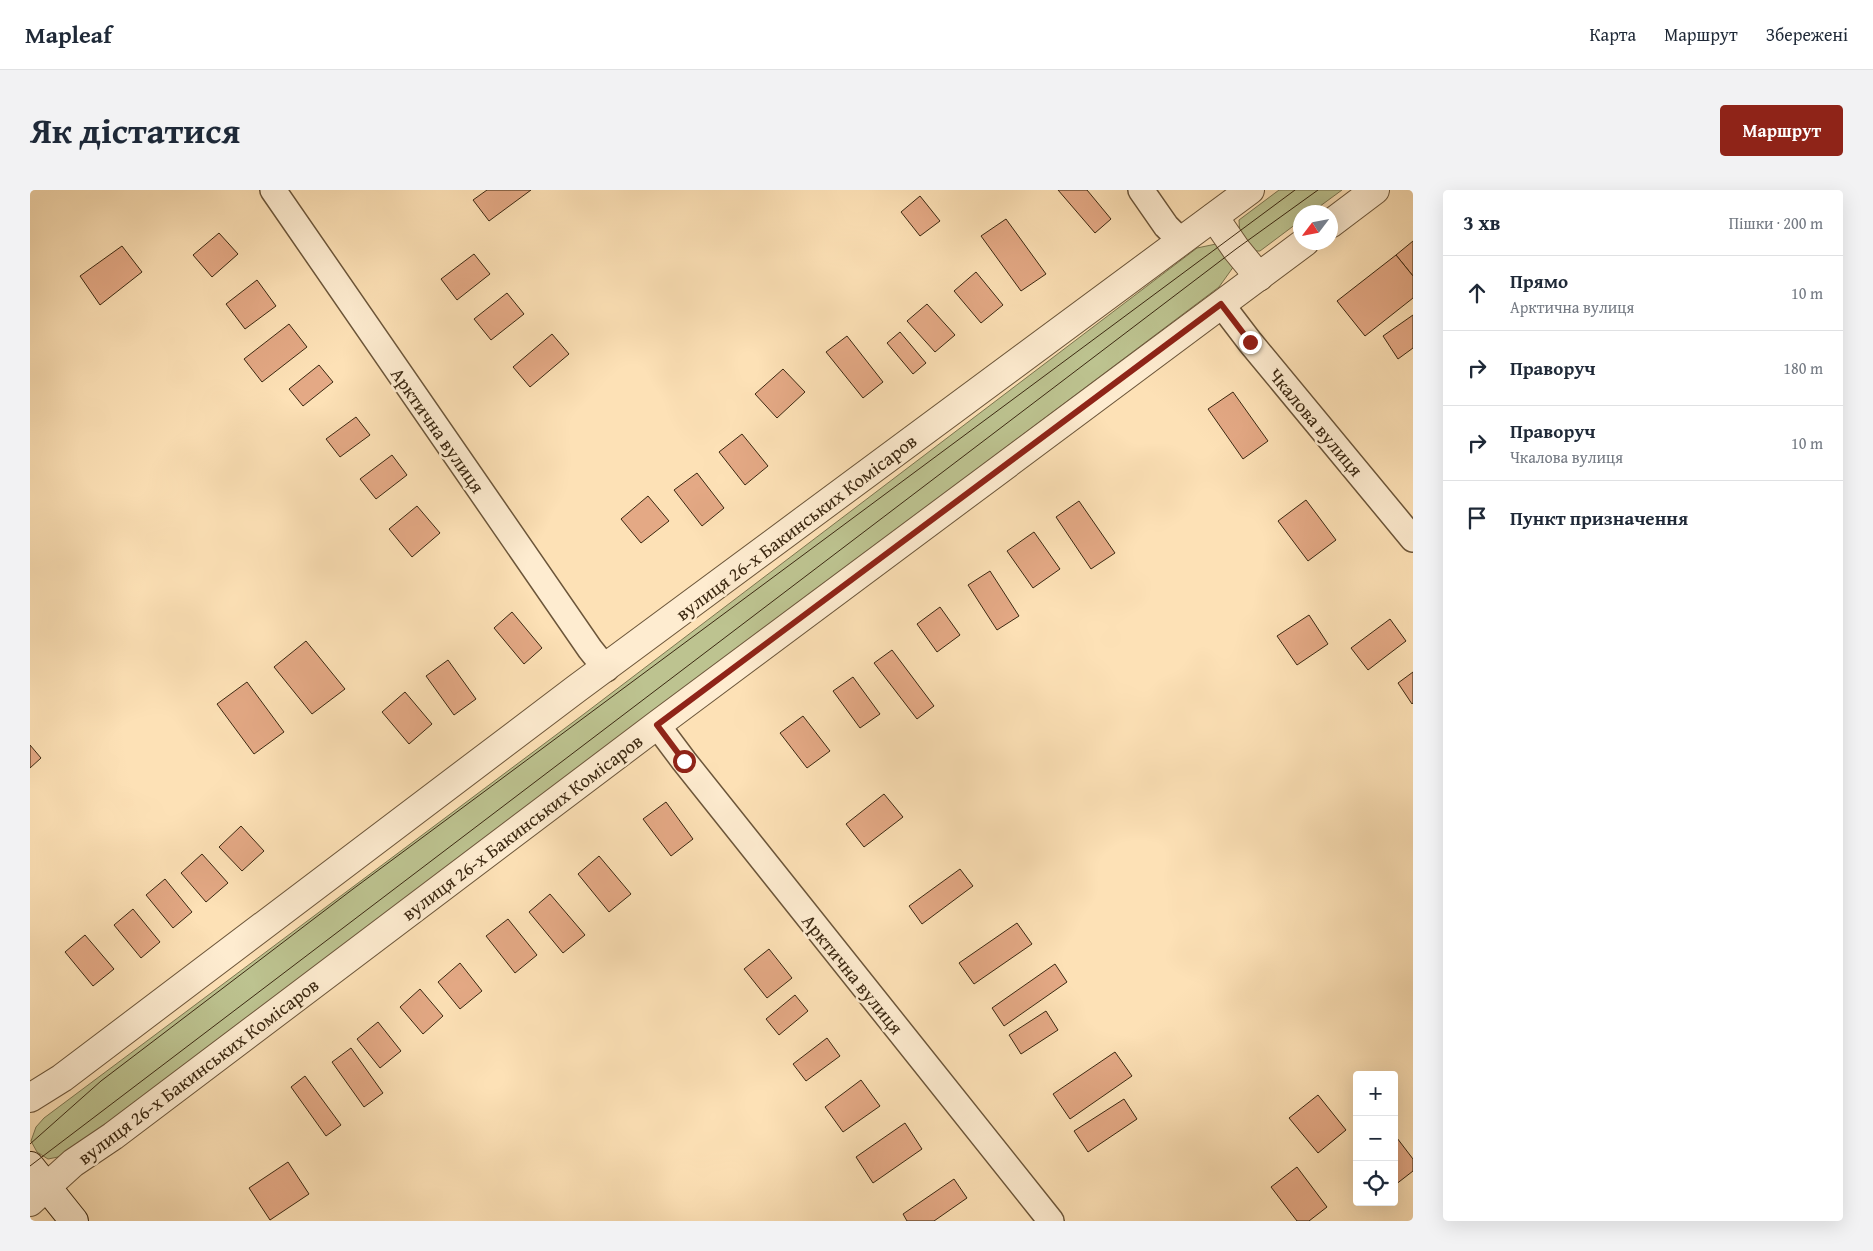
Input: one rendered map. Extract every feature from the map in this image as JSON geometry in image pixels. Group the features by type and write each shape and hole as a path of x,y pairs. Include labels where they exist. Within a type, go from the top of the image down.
{"street":[{"name":"Арктична вулиця","path":"273,190 590,649 606,669"},
{"path":"1141,190 1166,226 1181,241"},
{"name":"вулиця 26-х Бакинських Комісаров","path":"30,1098 62,1078 576,689 606,669 1250,190"},
{"path":"1338,218 1375,190"},
{"path":"1214,217 1236,249 1259,277"},
{"name":"вулиця 26-х Бакинських Комісаров","path":"38,1195 73,1163 121,1130 657,725 1294,250"},
{"name":"Чкалова вулиця","path":"1221,304 1250,342 1413,539"},
{"name":"Арктична вулиця","path":"657,725 1051,1221"},
{"path":"30,1166 38,1195 74,1221"}],"green space":[{"path":"1279,190 1342,190 1322,205 1293,205 1293,226 1260,251 1251,251 1240,238 1239,220"},
{"path":"1216,244 1234,266 1219,287 63,1156 48,1159 37,1152 31,1141 36,1127 44,1118 584,714 1197,248"}],"building":[{"path":"487,190 531,190 489,221 473,200"},
{"path":"1058,190 1087,190 1111,219 1095,233"},
{"path":"920,196 940,221 920,236 901,212"},
{"path":"1006,219 1046,274 1021,291 981,236"},
{"path":"219,233 238,254 212,277 193,255"},
{"path":"1413,241 1413,276 1396,255"},
{"path":"122,246 142,272 100,305 80,276"},
{"path":"474,254 490,274 457,300 441,279"},
{"path":"1396,255 1413,276 1413,298 1365,336 1337,301"},
{"path":"976,272 1003,305 981,323 954,291"},
{"path":"257,280 276,306 245,329 226,304"},
{"path":"507,293 524,314 491,340 474,319"},
{"path":"927,304 955,335 935,352 907,321"},
{"path":"1413,315 1413,348 1398,359 1383,336"},
{"path":"289,324 307,347 262,382 244,359"},
{"path":"900,332 926,363 913,374 887,343"},
{"path":"552,334 569,354 530,387 513,367"},
{"path":"847,336 883,382 863,398 826,352"},
{"path":"319,365 333,382 303,406 289,389"},
{"path":"783,369 805,392 777,418 755,394"},
{"path":"1233,392 1268,441 1243,459 1208,409"},
{"path":"356,417 370,435 340,457 326,439"},
{"path":"742,434 768,466 745,485 719,452"},
{"path":"392,455 407,475 376,499 360,479"},
{"path":"697,473 724,508 702,526 674,490"},
{"path":"648,496 669,521 641,543 621,519"},
{"path":"1306,500 1336,540 1308,561 1278,521"},
{"path":"1079,501 1115,553 1091,569 1056,517"},
{"path":"417,506 440,533 412,557 389,529"},
{"path":"1034,532 1060,569 1033,588 1007,551"},
{"path":"990,571 1019,616 997,630 968,585"},
{"path":"940,607 960,635 937,652 917,624"},
{"path":"512,612 542,648 524,664 494,628"},
{"path":"1309,615 1328,644 1297,665 1277,636"},
{"path":"1390,619 1406,641 1368,670 1351,648"},
{"path":"306,641 345,689 312,714 274,667"},
{"path":"892,650 934,706 917,719 874,663"},
{"path":"448,660 476,699 454,715 426,676"},
{"path":"1413,672 1413,703 1412,704 1398,683"},
{"path":"853,677 880,714 860,728 833,691"},
{"path":"247,682 284,732 254,754 217,704"},
{"path":"405,692 432,724 409,744 382,712"},
{"path":"803,716 830,751 807,768 780,733"},
{"path":"30,745 41,758 30,768"},
{"path":"884,794 903,817 864,847 846,824"},
{"path":"666,802 693,839 671,856 643,819"},
{"path":"241,826 264,851 242,871 219,847"},
{"path":"202,854 228,883 206,902 181,873"},
{"path":"599,856 631,894 609,912 578,874"},
{"path":"960,869 973,886 922,924 909,906"},
{"path":"165,879 192,912 173,928 146,895"},
{"path":"550,894 585,935 563,953 529,912"},
{"path":"133,909 160,942 141,958 114,925"},
{"path":"508,919 537,955 515,973 486,936"},
{"path":"1017,923 1032,944 974,984 959,963"},
{"path":"85,935 114,969 93,986 65,952"},
{"path":"769,949 792,978 767,998 744,969"},
{"path":"460,963 482,991 460,1009 438,982"},
{"path":"1055,964 1067,982 1004,1026 992,1008"},
{"path":"420,989 443,1016 423,1034 400,1007"},
{"path":"795,995 808,1011 779,1035 766,1019"},
{"path":"1046,1011 1058,1030 1021,1054 1009,1035"},
{"path":"378,1022 401,1051 380,1068 357,1039"},
{"path":"827,1038 840,1056 806,1081 793,1064"},
{"path":"351,1048 383,1093 364,1107 332,1062"},
{"path":"1115,1052 1132,1076 1070,1119 1053,1094"},
{"path":"305,1076 341,1125 326,1136 291,1087"},
{"path":"861,1080 880,1106 843,1132 825,1107"},
{"path":"1318,1095 1346,1130 1318,1153 1289,1118"},
{"path":"1124,1099 1137,1119 1088,1152 1074,1131"},
{"path":"905,1123 922,1149 873,1183 856,1157"},
{"path":"1398,1139 1413,1159 1413,1171 1398,1183"},
{"path":"288,1162 309,1194 270,1220 249,1188"},
{"path":"1297,1167 1327,1207 1309,1221 1297,1221 1271,1187"},
{"path":"954,1179 967,1198 934,1221 907,1221 903,1214"}],"tram line":[{"path":"30,1144 101,1081 353,889 1295,190"},
{"path":"30,1166 1236,249 1318,190"}],"route":[{"path":"684,761 657,725 1221,304 1250,342"}]}
